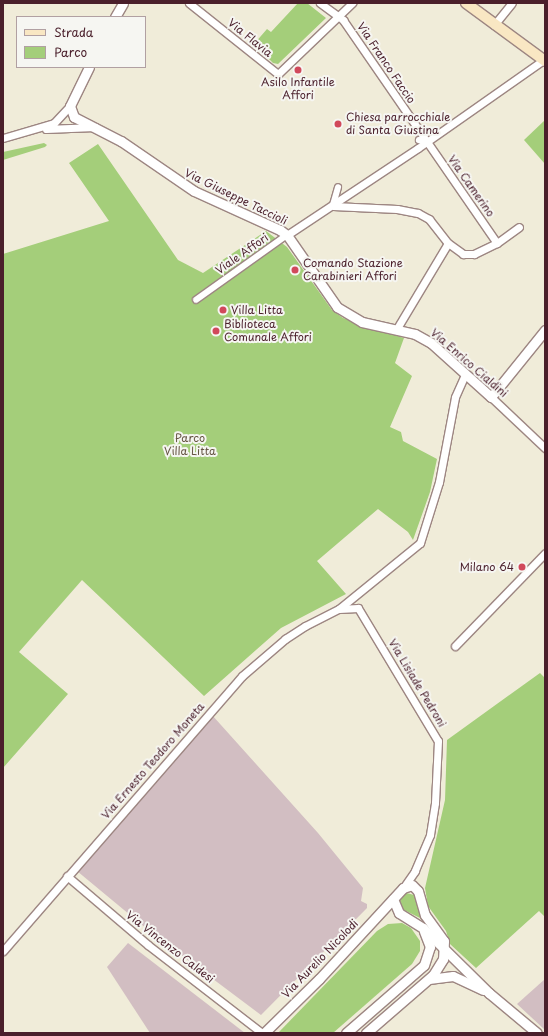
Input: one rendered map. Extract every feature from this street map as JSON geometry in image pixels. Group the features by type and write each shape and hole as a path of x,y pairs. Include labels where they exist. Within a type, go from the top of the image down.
{"main road":[{"path":"466,3 494,25 544,60"}],"street":[{"path":"116,16 123,3"},
{"name":"Via Flavia","path":"189,3 278,74 337,17"},
{"name":"Via Franco Faccio","path":"320,3 343,20 403,112 427,142"},
{"path":"337,17 352,3"},
{"path":"494,25 512,3"},
{"path":"419,140 427,142 544,60"},
{"path":"3,138 38,129 59,120 70,106 89,68"},
{"name":"Via Giuseppe Taccioli","path":"70,106 74,117 95,127 134,150 194,191 287,235"},
{"path":"38,129 95,127"},
{"name":"Viale Affori","path":"196,300 287,235 333,206 372,176 427,142"},
{"name":"Via Camerino","path":"427,142 497,243"},
{"path":"338,188 333,206 397,209 420,214 435,224 448,243 459,252 474,254 497,243 519,227"},
{"name":"Via Enrico Cialdini","path":"287,235 334,304 362,322 409,332 431,343 465,376 491,397 545,448"},
{"path":"396,330 448,243"},
{"path":"491,397 545,330"},
{"name":"Via Ernesto Teodoro Moneta","path":"3,951 242,676 294,632 339,609 415,548 425,532 439,482 454,396 465,376"},
{"path":"455,646 545,553"},
{"path":"358,608 364,590"},
{"name":"Via Ernesto Teodoro Moneta","path":"339,609 358,608"},
{"name":"Via Lisiade Pedroni","path":"358,608 438,741 436,796 430,835 415,871 393,899"},
{"name":"Via Vincenzo Caldesi","path":"67,876 148,945 263,1033"},
{"path":"366,1033 438,970 445,949 441,934 422,908 415,888 412,885 403,888"},
{"path":"393,899 399,913 423,928 489,993 537,1033"},
{"name":"Via Aurelio Nicolodi","path":"263,1033 376,919 393,899"},
{"path":"376,919 399,913"},
{"path":"346,1033 424,965 430,947 423,928"},
{"path":"426,981 443,975 453,976 489,993"}],"shaded area":[{"path":"212,715 318,833 363,888 361,901 367,904 367,908 261,1015 153,934 77,871"},
{"path":"128,943 245,1033 150,1033 107,967"},
{"path":"545,979 545,1030 517,1004"}],"green space":[{"path":"298,3 307,3 326,18 278,64 273,63 254,44 267,29 271,32"},
{"path":"545,120 545,164 524,140"},
{"path":"44,143 47,145 45,147 3,160 3,152"},
{"name":"Parco Villa Litta","path":"98,144 178,260 203,273 266,231 287,247 332,310 343,318 404,338 395,363 412,376 390,427 401,432 403,441 437,459 430,492 413,540 408,532 378,509 317,561 346,594 281,628 204,696 82,580 19,652 68,694 3,768 3,254 109,221 69,163"},
{"path":"540,673 545,678 545,917 539,911 476,968 450,944 446,931 428,906 425,888 445,800 447,740"},
{"path":"403,892 414,895 419,909 432,930 420,918 402,909 398,901"},
{"path":"402,923 411,928 420,941 420,951 412,964 333,1033 278,1033 377,931 388,924"}],"place":[{"name":"Asilo Infantile Affori","path":"298,70"},
{"name":"Chiesa parrocchiale di Santa Giustina","path":"338,124"},
{"name":"Comando Stazione Carabinieri Affori","path":"295,270"},
{"name":"Villa Litta","path":"223,310"},
{"name":"Biblioteca Comunale Affori","path":"216,331"},
{"name":"Milano 64","path":"522,567"}]}
